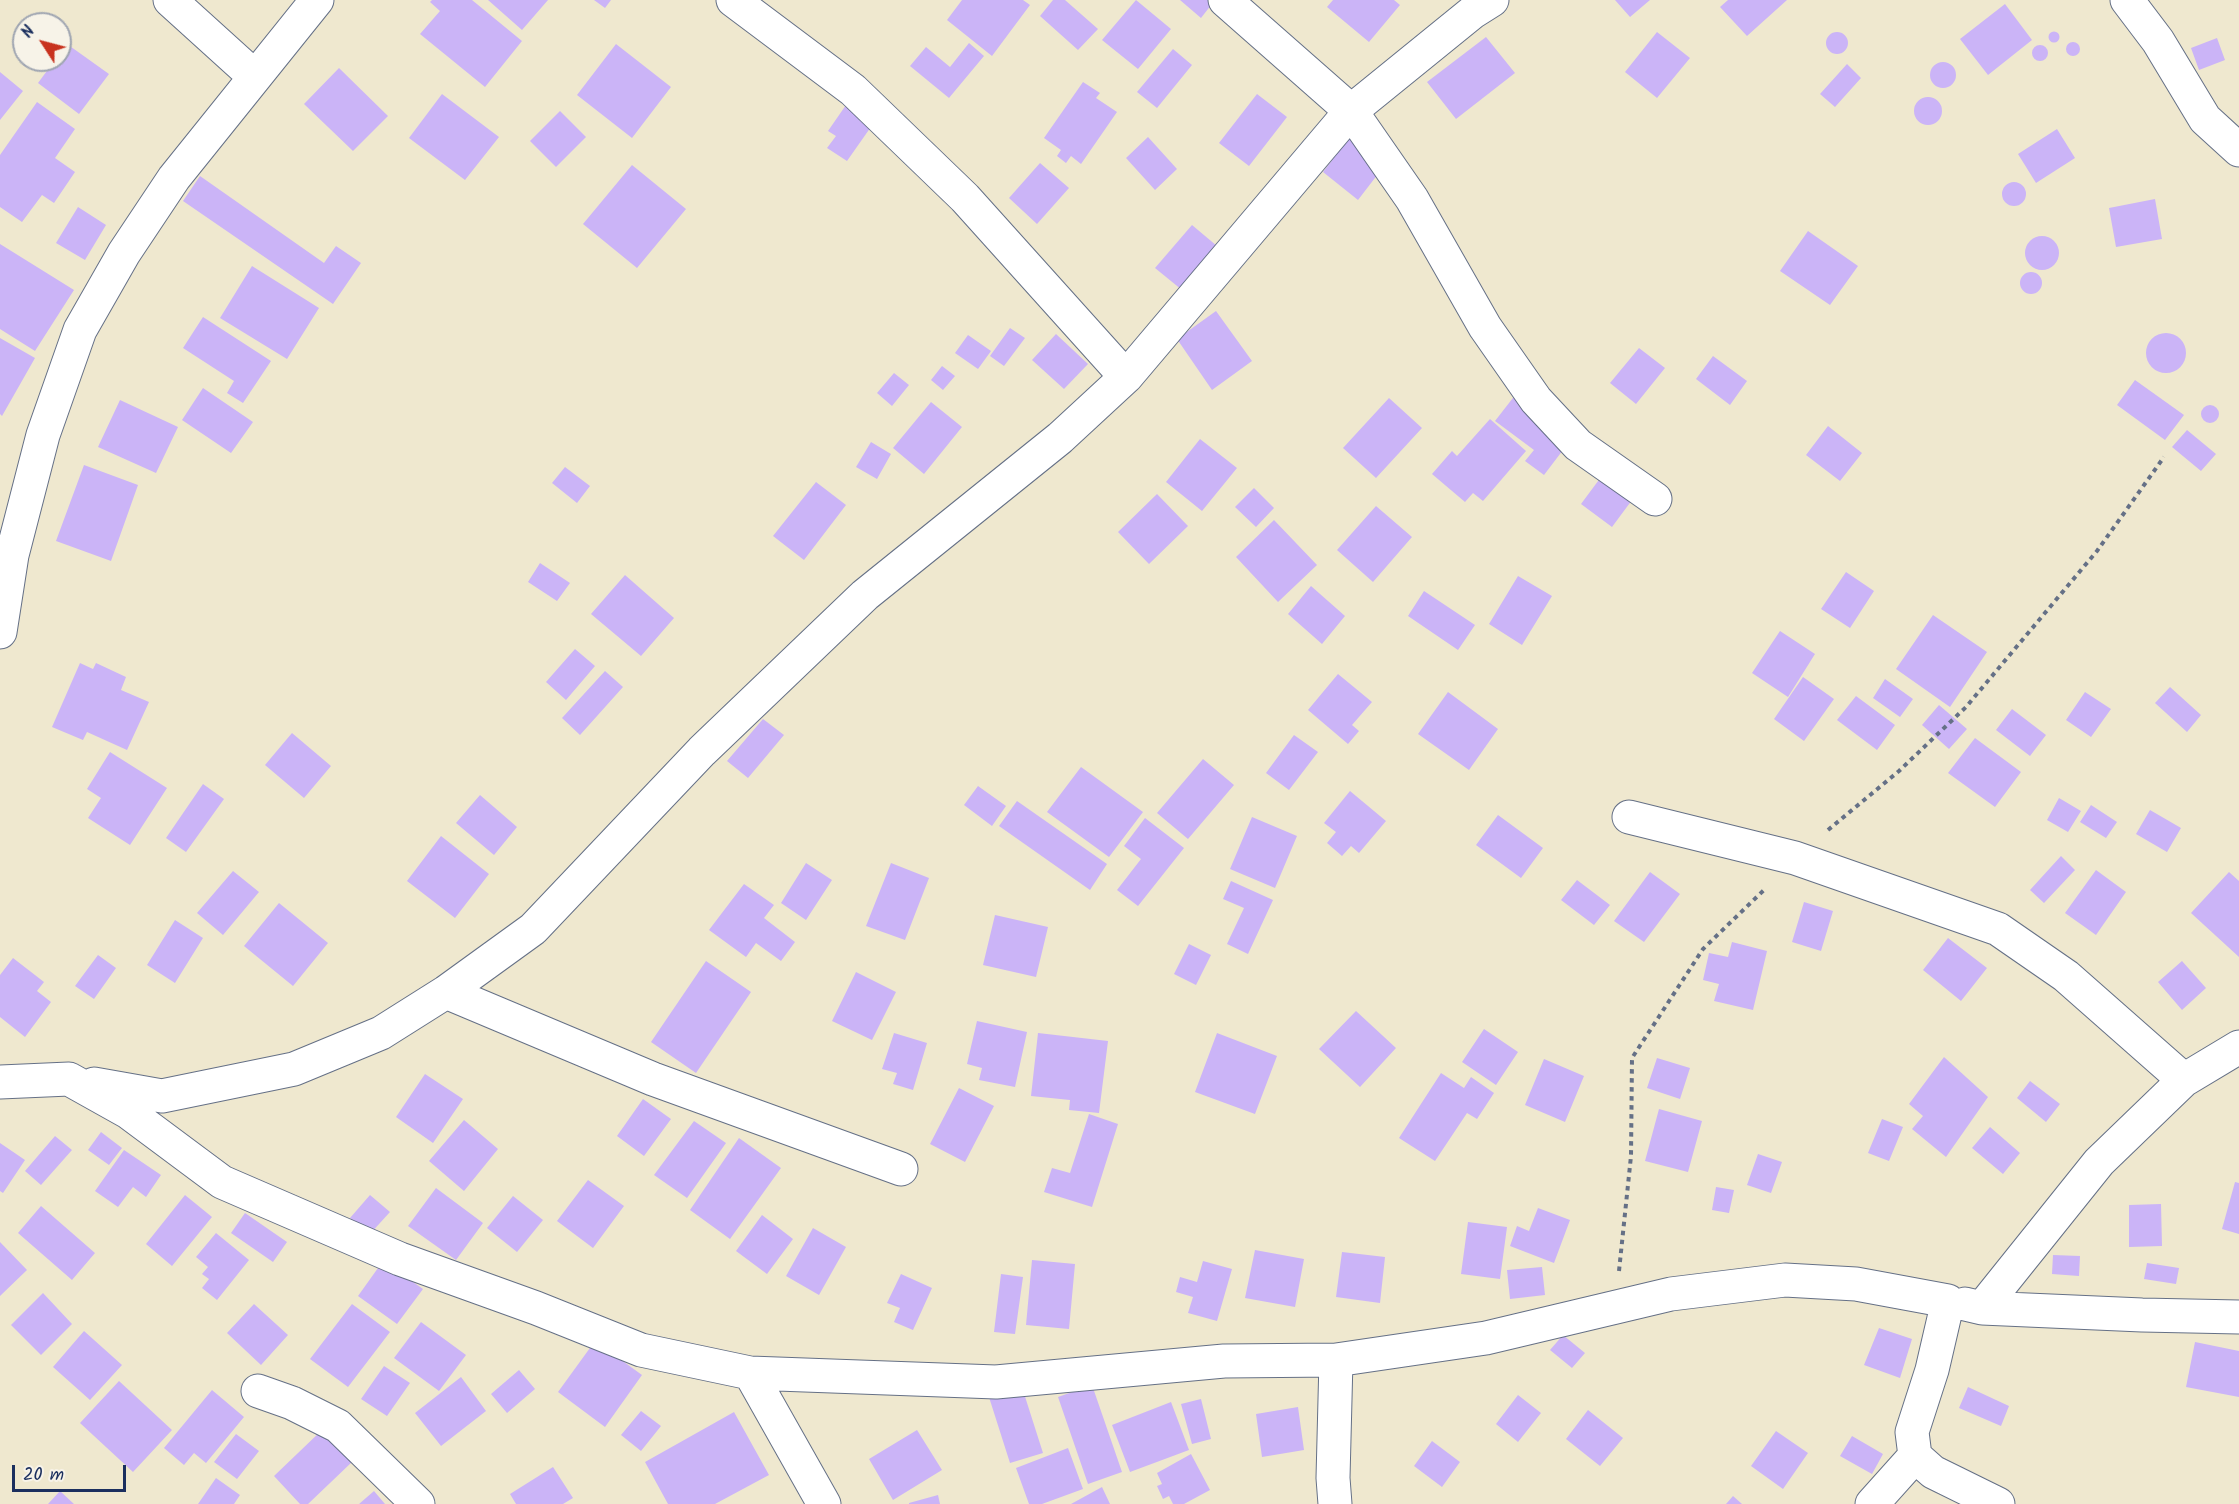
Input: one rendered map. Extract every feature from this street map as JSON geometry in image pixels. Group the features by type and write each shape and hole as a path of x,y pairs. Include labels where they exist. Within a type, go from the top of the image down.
{"street":[{"path":"170,0 255,77"},
{"path":"0,632 12,555 37,457 80,330 124,253 174,178 317,0"},
{"path":"733,0 861,98 965,198 1126,377"},
{"path":"1225,0 1351,111 1412,199 1485,327 1536,400 1578,446 1655,499"},
{"path":"0,1082 69,1079 162,1096 294,1069 381,1033 446,992 532,929 702,751 865,595 1060,438 1126,377 1351,111 1473,12 1492,0"},
{"path":"2127,0 2158,41 2205,119 2239,150"},
{"path":"1629,817 1795,858 1998,929 2066,976 2184,1080"},
{"path":"446,992 653,1079 901,1169"},
{"path":"1982,1308 2099,1162 2184,1080 2239,1047"},
{"path":"69,1079 128,1112 222,1182 400,1259 536,1308 641,1350 750,1372 996,1382 1224,1361 1336,1360 1486,1338 1671,1294 1785,1280 1856,1284 1982,1308 2239,1317"},
{"path":"1948,1301 1932,1370 1912,1432 1915,1456 1933,1472 1998,1504"},
{"path":"1335,1504 1333,1478 1336,1360"},
{"path":"750,1372 824,1504"},
{"path":"258,1391 292,1403 338,1426 418,1504"},
{"path":"1872,1504 1915,1456"}],"building":[{"path":"432,0 472,0 522,41 485,87 420,34 440,11 430,2"},
{"path":"488,0 548,0 522,30"},
{"path":"594,0 611,0 605,8"},
{"path":"962,0 1023,0 1030,5 992,56 947,20"},
{"path":"1053,0 1065,0 1098,29 1078,50 1040,16"},
{"path":"1136,0 1171,29 1138,69 1102,40"},
{"path":"1180,0 1215,0 1201,18"},
{"path":"1333,0 1394,0 1400,5 1369,42 1327,7"},
{"path":"1615,0 1650,0 1630,17"},
{"path":"1728,0 1787,0 1747,36 1720,7"},
{"path":"2005,4 2032,40 1988,75 1960,39"},
{"path":"2054,31 2060,37 2054,43 2048,37"},
{"path":"1657,32 1690,58 1657,98 1625,72"},
{"path":"1837,32 1845,35 1848,43 1845,51 1837,54 1829,51 1826,43 1829,35"},
{"path":"1486,37 1515,73 1456,119 1427,82"},
{"path":"2217,38 2225,60 2199,70 2191,48"},
{"path":"2070,42 2076,42 2080,49 2076,56 2070,56 2066,52 2066,46"},
{"path":"969,43 984,56 949,98 910,66 926,47 950,67"},
{"path":"616,44 671,87 632,138 577,95"},
{"path":"2040,45 2048,53 2040,61 2032,53"},
{"path":"72,48 109,74 79,114 38,83 46,72 72,72"},
{"path":"1173,49 1192,65 1157,108 1137,92"},
{"path":"1943,62 1952,66 1956,75 1952,84 1943,88 1934,84 1930,75 1934,66"},
{"path":"1847,64 1861,78 1835,107 1820,94"},
{"path":"339,68 388,116 353,151 304,104"},
{"path":"0,72 23,91 0,120"},
{"path":"1083,82 1100,93 1096,98 1117,112 1081,164 1071,156 1066,163 1057,156 1061,150 1044,138"},
{"path":"442,94 499,137 465,180 409,138"},
{"path":"1257,94 1287,117 1249,166 1219,143"},
{"path":"1928,97 1938,101 1942,111 1938,121 1928,125 1918,121 1914,111 1918,101"},
{"path":"37,102 75,129 55,158 75,172 54,203 42,195 22,222 0,207 0,155"},
{"path":"846,105 873,124 847,161 827,148 836,136 828,131"},
{"path":"560,111 586,137 556,167 530,141"},
{"path":"2057,129 2075,158 2036,183 2018,154"},
{"path":"1353,133 1388,161 1358,200 1323,172"},
{"path":"1148,137 1177,169 1155,190 1126,158"},
{"path":"1040,163 1069,188 1037,224 1009,198"},
{"path":"632,165 686,209 637,268 583,224"},
{"path":"200,176 324,263 336,246 361,263 333,304 183,201"},
{"path":"2014,182 2022,186 2026,194 2022,202 2014,206 2006,202 2002,194 2006,186"},
{"path":"2155,199 2162,239 2116,247 2109,208"},
{"path":"78,207 106,225 85,260 56,243"},
{"path":"1192,225 1217,246 1182,290 1155,268"},
{"path":"1808,231 1858,266 1830,305 1780,271"},
{"path":"2042,236 2054,241 2059,253 2054,265 2042,270 2030,265 2025,253 2030,241"},
{"path":"0,244 74,290 35,351 0,329"},
{"path":"252,266 319,308 287,359 220,318"},
{"path":"2031,272 2039,275 2042,283 2039,291 2031,294 2023,291 2020,283 2023,275"},
{"path":"1216,311 1252,361 1212,390 1177,339"},
{"path":"203,317 271,361 243,403 227,393 234,381 183,348"},
{"path":"1010,328 1025,338 1004,366 990,356"},
{"path":"2166,333 2174,334 2180,339 2185,345 2185,361 2180,367 2174,372 2166,373 2158,372 2152,367 2147,361 2146,353 2147,345 2152,339 2158,334"},
{"path":"1056,334 1088,364 1064,389 1032,360"},
{"path":"968,335 991,351 978,369 955,353"},
{"path":"0,338 35,358 2,416 0,414"},
{"path":"1639,348 1665,368 1636,404 1610,383"},
{"path":"1713,356 1747,381 1730,405 1696,379"},
{"path":"942,366 955,376 943,390 931,380"},
{"path":"894,373 909,385 892,406 877,393"},
{"path":"2135,380 2184,415 2165,440 2117,405"},
{"path":"1523,385 1579,429 1544,475 1525,461 1534,450 1495,421"},
{"path":"203,388 253,422 231,453 182,420"},
{"path":"1389,398 1422,428 1376,478 1343,448"},
{"path":"120,400 178,427 156,473 98,447"},
{"path":"931,402 962,427 924,474 893,448"},
{"path":"2206,405 2214,405 2219,410 2217,421 2206,423 2201,418 2201,410"},
{"path":"1490,419 1526,451 1483,501 1473,493 1465,502 1432,474 1452,451 1457,456"},
{"path":"1828,426 1862,453 1840,481 1806,455"},
{"path":"2187,430 2216,454 2201,471 2172,447"},
{"path":"1200,439 1237,468 1202,511 1166,482"},
{"path":"871,442 891,454 877,479 856,467"},
{"path":"84,465 138,485 111,561 56,541"},
{"path":"565,467 590,486 577,503 552,483"},
{"path":"1604,473 1635,496 1612,527 1581,504"},
{"path":"816,482 846,505 804,560 773,536"},
{"path":"1254,488 1274,508 1256,527 1235,507"},
{"path":"1157,494 1188,526 1149,564 1118,532"},
{"path":"1376,506 1412,537 1373,582 1337,550"},
{"path":"1274,520 1317,565 1278,602 1236,557"},
{"path":"540,563 570,583 557,601 528,582"},
{"path":"1846,572 1874,591 1850,628 1821,609"},
{"path":"625,575 674,618 641,656 591,614"},
{"path":"1518,576 1552,596 1522,645 1489,624"},
{"path":"1311,586 1345,616 1322,644 1288,614"},
{"path":"1424,591 1475,625 1458,650 1408,616"},
{"path":"1933,615 1987,652 1950,707 1896,669"},
{"path":"1780,631 1815,654 1788,697 1752,673"},
{"path":"575,649 595,666 566,700 546,682"},
{"path":"80,663 93,669 96,663 126,677 121,690 149,702 127,750 87,732 83,740 52,727"},
{"path":"605,671 623,687 580,735 562,718"},
{"path":"1338,674 1372,702 1352,725 1359,731 1348,744 1308,710"},
{"path":"1803,677 1834,699 1804,741 1774,719"},
{"path":"1885,679 1913,699 1900,717 1873,698"},
{"path":"2170,687 2201,715 2187,732 2155,703"},
{"path":"1448,692 1498,729 1469,770 1418,734"},
{"path":"2085,692 2111,709 2091,737 2066,720"},
{"path":"1856,696 1895,725 1877,750 1837,720"},
{"path":"1939,705 1967,729 1949,749 1922,725"},
{"path":"2012,709 2046,735 2030,756 1996,730"},
{"path":"763,719 784,735 748,778 727,761"},
{"path":"292,733 331,766 304,798 265,765"},
{"path":"1294,735 1318,752 1289,790 1266,773"},
{"path":"1975,738 2021,772 1995,807 1948,773"},
{"path":"110,752 167,788 130,845 88,818 101,798 87,789"},
{"path":"1203,759 1234,785 1188,839 1157,813"},
{"path":"1081,767 1143,812 1109,857 1047,812"},
{"path":"203,784 224,799 186,852 166,838"},
{"path":"978,786 1006,806 992,826 964,805"},
{"path":"1350,791 1386,821 1359,853 1351,846 1342,856 1327,843 1336,832 1324,823"},
{"path":"480,795 517,827 494,855 456,823"},
{"path":"2059,798 2081,811 2068,832 2047,820"},
{"path":"1017,801 1107,864 1090,890 999,826"},
{"path":"2091,805 2117,822 2106,838 2080,822"},
{"path":"2150,810 2181,828 2167,852 2136,834"},
{"path":"1498,815 1543,848 1521,878 1476,845"},
{"path":"1252,817 1297,836 1275,888 1230,869"},
{"path":"1145,818 1184,848 1138,906 1117,890 1141,859 1124,846"},
{"path":"441,836 489,874 455,918 407,881"},
{"path":"2061,856 2075,870 2044,903 2030,890"},
{"path":"806,863 832,880 806,920 781,903"},
{"path":"891,863 929,878 905,940 866,926"},
{"path":"2096,870 2126,892 2096,935 2065,913"},
{"path":"233,871 259,892 223,935 197,913"},
{"path":"1650,872 1680,894 1644,942 1614,921"},
{"path":"2229,872 2239,881 2239,957 2191,913"},
{"path":"1577,880 1610,905 1594,925 1561,900"},
{"path":"1231,881 1273,900 1248,954 1227,944 1244,908 1223,899"},
{"path":"744,884 774,905 764,918 795,942 781,961 756,943 746,957 709,930"},
{"path":"1804,902 1833,911 1821,951 1792,942"},
{"path":"279,903 328,943 293,986 244,946"},
{"path":"995,915 1048,927 1036,977 983,965"},
{"path":"175,920 203,938 175,983 147,965"},
{"path":"1948,938 1987,968 1961,1001 1923,970"},
{"path":"1732,942 1767,951 1753,1010 1714,1001 1719,984 1703,980 1709,953 1728,957"},
{"path":"1189,944 1211,955 1196,985 1174,974"},
{"path":"98,955 116,968 94,999 75,986"},
{"path":"13,958 44,982 37,991 51,1002 25,1037 0,1017 0,975"},
{"path":"706,961 751,992 696,1073 651,1042"},
{"path":"2182,961 2206,988 2182,1010 2158,982"},
{"path":"856,972 896,992 872,1040 832,1021"},
{"path":"1356,1011 1396,1048 1360,1087 1319,1049"},
{"path":"977,1021 1027,1032 1015,1087 979,1080 982,1068 967,1064"},
{"path":"1484,1029 1518,1052 1496,1085 1462,1062"},
{"path":"894,1033 927,1043 913,1090 893,1084 897,1073 882,1069"},
{"path":"1038,1033 1108,1041 1099,1113 1069,1110 1070,1100 1031,1096"},
{"path":"1217,1033 1277,1056 1255,1114 1195,1092"},
{"path":"1944,1057 1988,1097 1946,1157 1912,1129 1923,1116 1909,1104"},
{"path":"1657,1058 1690,1068 1680,1099 1647,1088"},
{"path":"1544,1059 1584,1076 1565,1122 1525,1105"},
{"path":"1441,1073 1464,1088 1471,1077 1494,1093 1477,1119 1467,1113 1435,1161 1399,1138"},
{"path":"425,1074 463,1099 433,1143 396,1117"},
{"path":"2030,1081 2060,1104 2046,1122 2017,1098"},
{"path":"959,1088 994,1106 965,1162 930,1144"},
{"path":"643,1099 671,1119 644,1156 617,1136"},
{"path":"1659,1109 1702,1121 1688,1172 1645,1161"},
{"path":"1089,1114 1118,1124 1092,1207 1044,1192 1052,1168 1070,1173"},
{"path":"1882,1119 1903,1127 1889,1161 1868,1153"},
{"path":"464,1120 498,1149 464,1191 429,1161"},
{"path":"694,1121 726,1143 687,1198 654,1175"},
{"path":"1990,1127 2020,1153 2003,1174 1972,1148"},
{"path":"101,1132 122,1148 109,1165 88,1150"},
{"path":"55,1136 72,1150 41,1185 25,1171"},
{"path":"739,1138 781,1168 730,1239 690,1210"},
{"path":"0,1143 25,1160 3,1193 0,1191"},
{"path":"124,1150 161,1175 146,1197 133,1187 118,1207 95,1191"},
{"path":"1758,1154 1782,1162 1771,1193 1747,1185"},
{"path":"588,1180 624,1206 593,1248 557,1221"},
{"path":"2235,1182 2239,1183 2239,1234 2222,1229"},
{"path":"1716,1187 1734,1190 1729,1213 1712,1210"},
{"path":"436,1188 483,1223 456,1260 408,1226"},
{"path":"185,1195 212,1217 172,1266 146,1244"},
{"path":"370,1195 390,1212 369,1235 350,1218"},
{"path":"513,1196 543,1220 517,1252 487,1228"},
{"path":"2161,1204 2162,1246 2129,1247 2129,1205"},
{"path":"41,1206 95,1253 72,1280 18,1233"},
{"path":"1538,1208 1570,1220 1554,1263 1510,1246 1517,1226 1529,1231"},
{"path":"245,1213 287,1242 273,1262 231,1233"},
{"path":"762,1215 793,1239 767,1274 736,1251"},
{"path":"1468,1222 1507,1227 1500,1279 1461,1274"},
{"path":"813,1228 846,1247 819,1295 786,1276"},
{"path":"216,1233 249,1260 217,1300 202,1288 209,1279 202,1274 208,1267 196,1257"},
{"path":"0,1242 27,1270 0,1296"},
{"path":"1255,1250 1304,1259 1295,1307 1245,1298"},
{"path":"1342,1252 1385,1257 1380,1303 1336,1297"},
{"path":"2053,1255 2080,1256 2079,1276 2052,1274"},
{"path":"1032,1260 1075,1264 1069,1329 1026,1325"},
{"path":"383,1261 423,1289 397,1324 358,1296"},
{"path":"1203,1261 1232,1269 1217,1321 1188,1313 1193,1297 1176,1292 1180,1277 1197,1282"},
{"path":"2147,1263 2179,1268 2176,1284 2144,1279"},
{"path":"1542,1267 1545,1295 1510,1299 1507,1270"},
{"path":"901,1274 932,1288 913,1330 894,1322 900,1308 887,1303"},
{"path":"1001,1274 1023,1277 1015,1334 994,1332"},
{"path":"43,1293 72,1324 41,1355 11,1325"},
{"path":"254,1304 288,1335 261,1365 227,1333"},
{"path":"352,1304 390,1332 348,1387 310,1359"},
{"path":"421,1322 466,1355 439,1391 394,1358"},
{"path":"1879,1328 1912,1339 1900,1378 1864,1365"},
{"path":"84,1331 122,1365 90,1400 53,1367"},
{"path":"1563,1335 1585,1353 1572,1368 1550,1350"},
{"path":"595,1341 642,1375 605,1427 558,1392"},
{"path":"2195,1342 2239,1351 2239,1397 2186,1387"},
{"path":"384,1366 410,1383 387,1416 361,1399"},
{"path":"519,1370 535,1389 507,1413 491,1394"},
{"path":"461,1377 486,1411 441,1446 415,1413"},
{"path":"119,1381 172,1430 133,1472 80,1423"},
{"path":"1021,1384 1043,1453 1010,1463 988,1394"},
{"path":"1092,1385 1122,1472 1088,1484 1058,1397"},
{"path":"1968,1387 2009,1406 2001,1426 1959,1408"},
{"path":"212,1390 244,1417 206,1463 194,1453 184,1465 164,1448"},
{"path":"1518,1395 1541,1413 1518,1442 1496,1424"},
{"path":"1201,1399 1211,1439 1192,1444 1181,1404"},
{"path":"1171,1402 1189,1450 1130,1472 1112,1425"},
{"path":"1298,1407 1304,1450 1262,1457 1256,1414"},
{"path":"1588,1410 1623,1438 1600,1466 1566,1439"},
{"path":"641,1411 661,1426 641,1451 621,1435"},
{"path":"734,1412 769,1475 715,1504 668,1504 645,1462"},
{"path":"322,1430 352,1462 308,1504 300,1504 274,1476"},
{"path":"917,1430 942,1470 893,1500 869,1459"},
{"path":"1776,1431 1808,1453 1783,1489 1751,1466"},
{"path":"236,1434 259,1451 237,1479 214,1462"},
{"path":"1852,1436 1883,1454 1872,1474 1840,1456"},
{"path":"1432,1441 1460,1462 1442,1487 1414,1466"},
{"path":"1068,1448 1083,1489 1042,1504 1029,1504 1016,1468"},
{"path":"1191,1454 1210,1490 1184,1504 1173,1504 1169,1496 1163,1499 1157,1486 1162,1484 1157,1473"},
{"path":"553,1467 573,1498 563,1504 516,1504 510,1494"},
{"path":"216,1478 240,1495 234,1504 198,1504"},
{"path":"1102,1487 1110,1504 1071,1504"},
{"path":"60,1491 74,1504 48,1504"},
{"path":"374,1491 385,1504 359,1504"},
{"path":"938,1495 940,1504 909,1504 909,1503"},
{"path":"1733,1496 1742,1504 1726,1504"}]}
